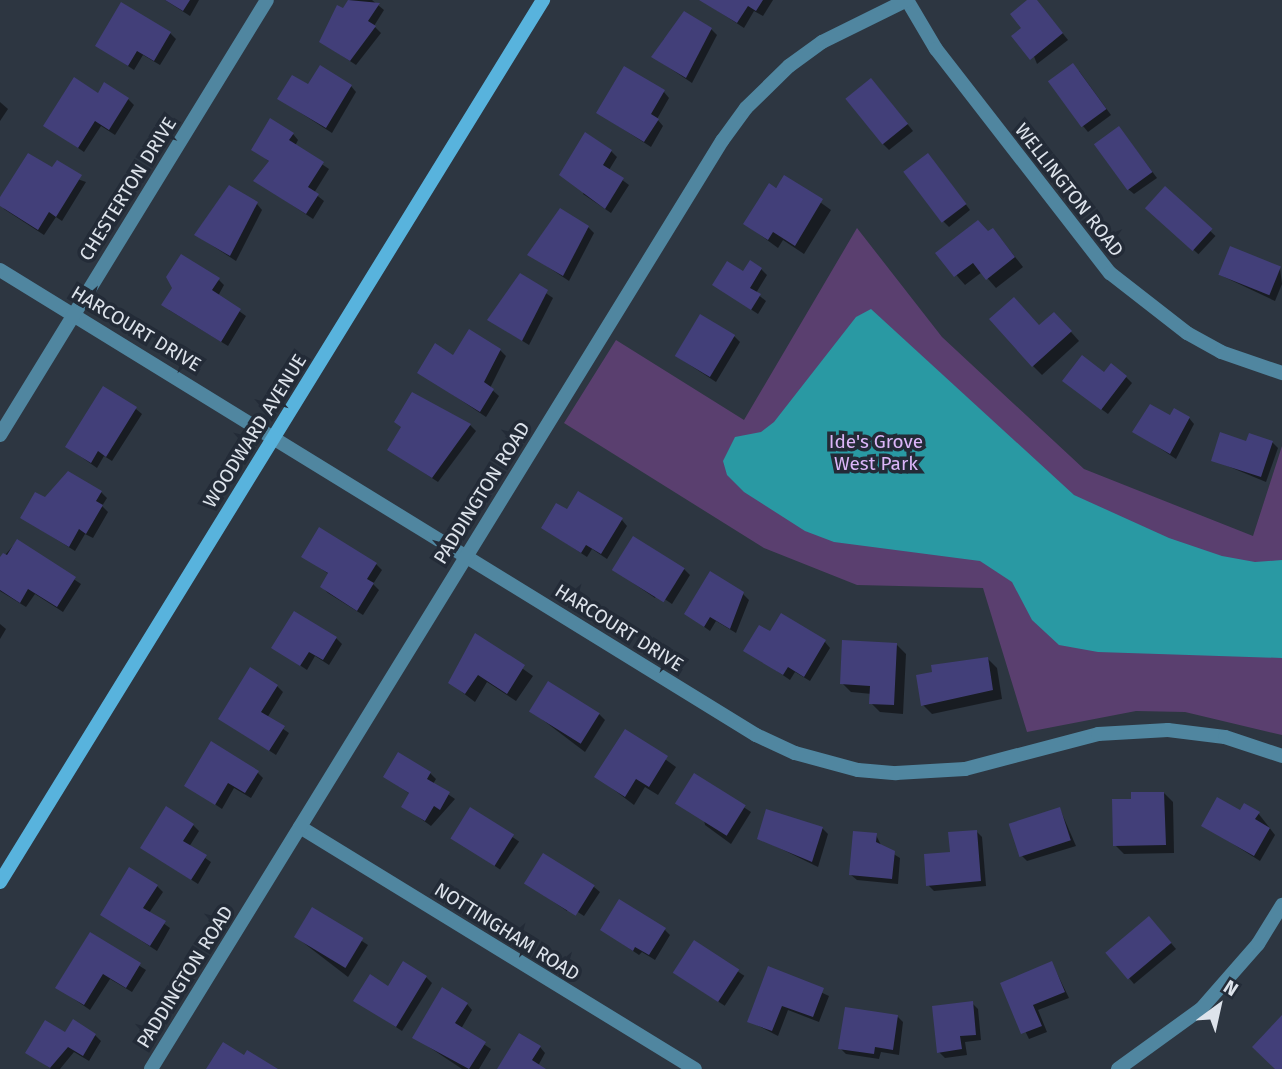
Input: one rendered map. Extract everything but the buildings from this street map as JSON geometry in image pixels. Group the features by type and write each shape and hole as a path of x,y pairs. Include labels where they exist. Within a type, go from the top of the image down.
{"main road":[{"name":"WOODWARD AVENUE","path":"0,882 543,0"}],"street":[{"name":"CHESTERTON DRIVE","path":"0,435 267,0"},
{"name":"WELLINGTON ROAD","path":"907,0 936,49 1110,273 1187,333 1222,352 1282,373"},
{"name":"PADDINGTON ROAD","path":"151,1069 466,555 746,107 789,65 822,42 907,0"},
{"name":"HARCOURT DRIVE","path":"0,270 756,735 814,760 896,773 965,769 1097,734 1149,730 1225,737 1282,756"},
{"name":"NOTTINGHAM ROAD","path":"300,827 695,1069"},
{"path":"1118,1069 1201,1009 1258,944 1282,905"}],"green space":[{"name":"Ide's Grove West Park","path":"857,228 942,337 1084,469 1253,536 1282,446 1282,735 1185,712 1136,711 1027,732 983,588 857,585 764,548 564,423 616,340 744,420"}],"water":[{"path":"871,309 1074,495 1169,538 1222,556 1255,562 1282,560 1282,658 1098,652 1059,645 1032,620 1012,582 980,561 834,542 805,531 744,492 727,475 723,461 735,437 761,432 774,422 856,317"}]}
